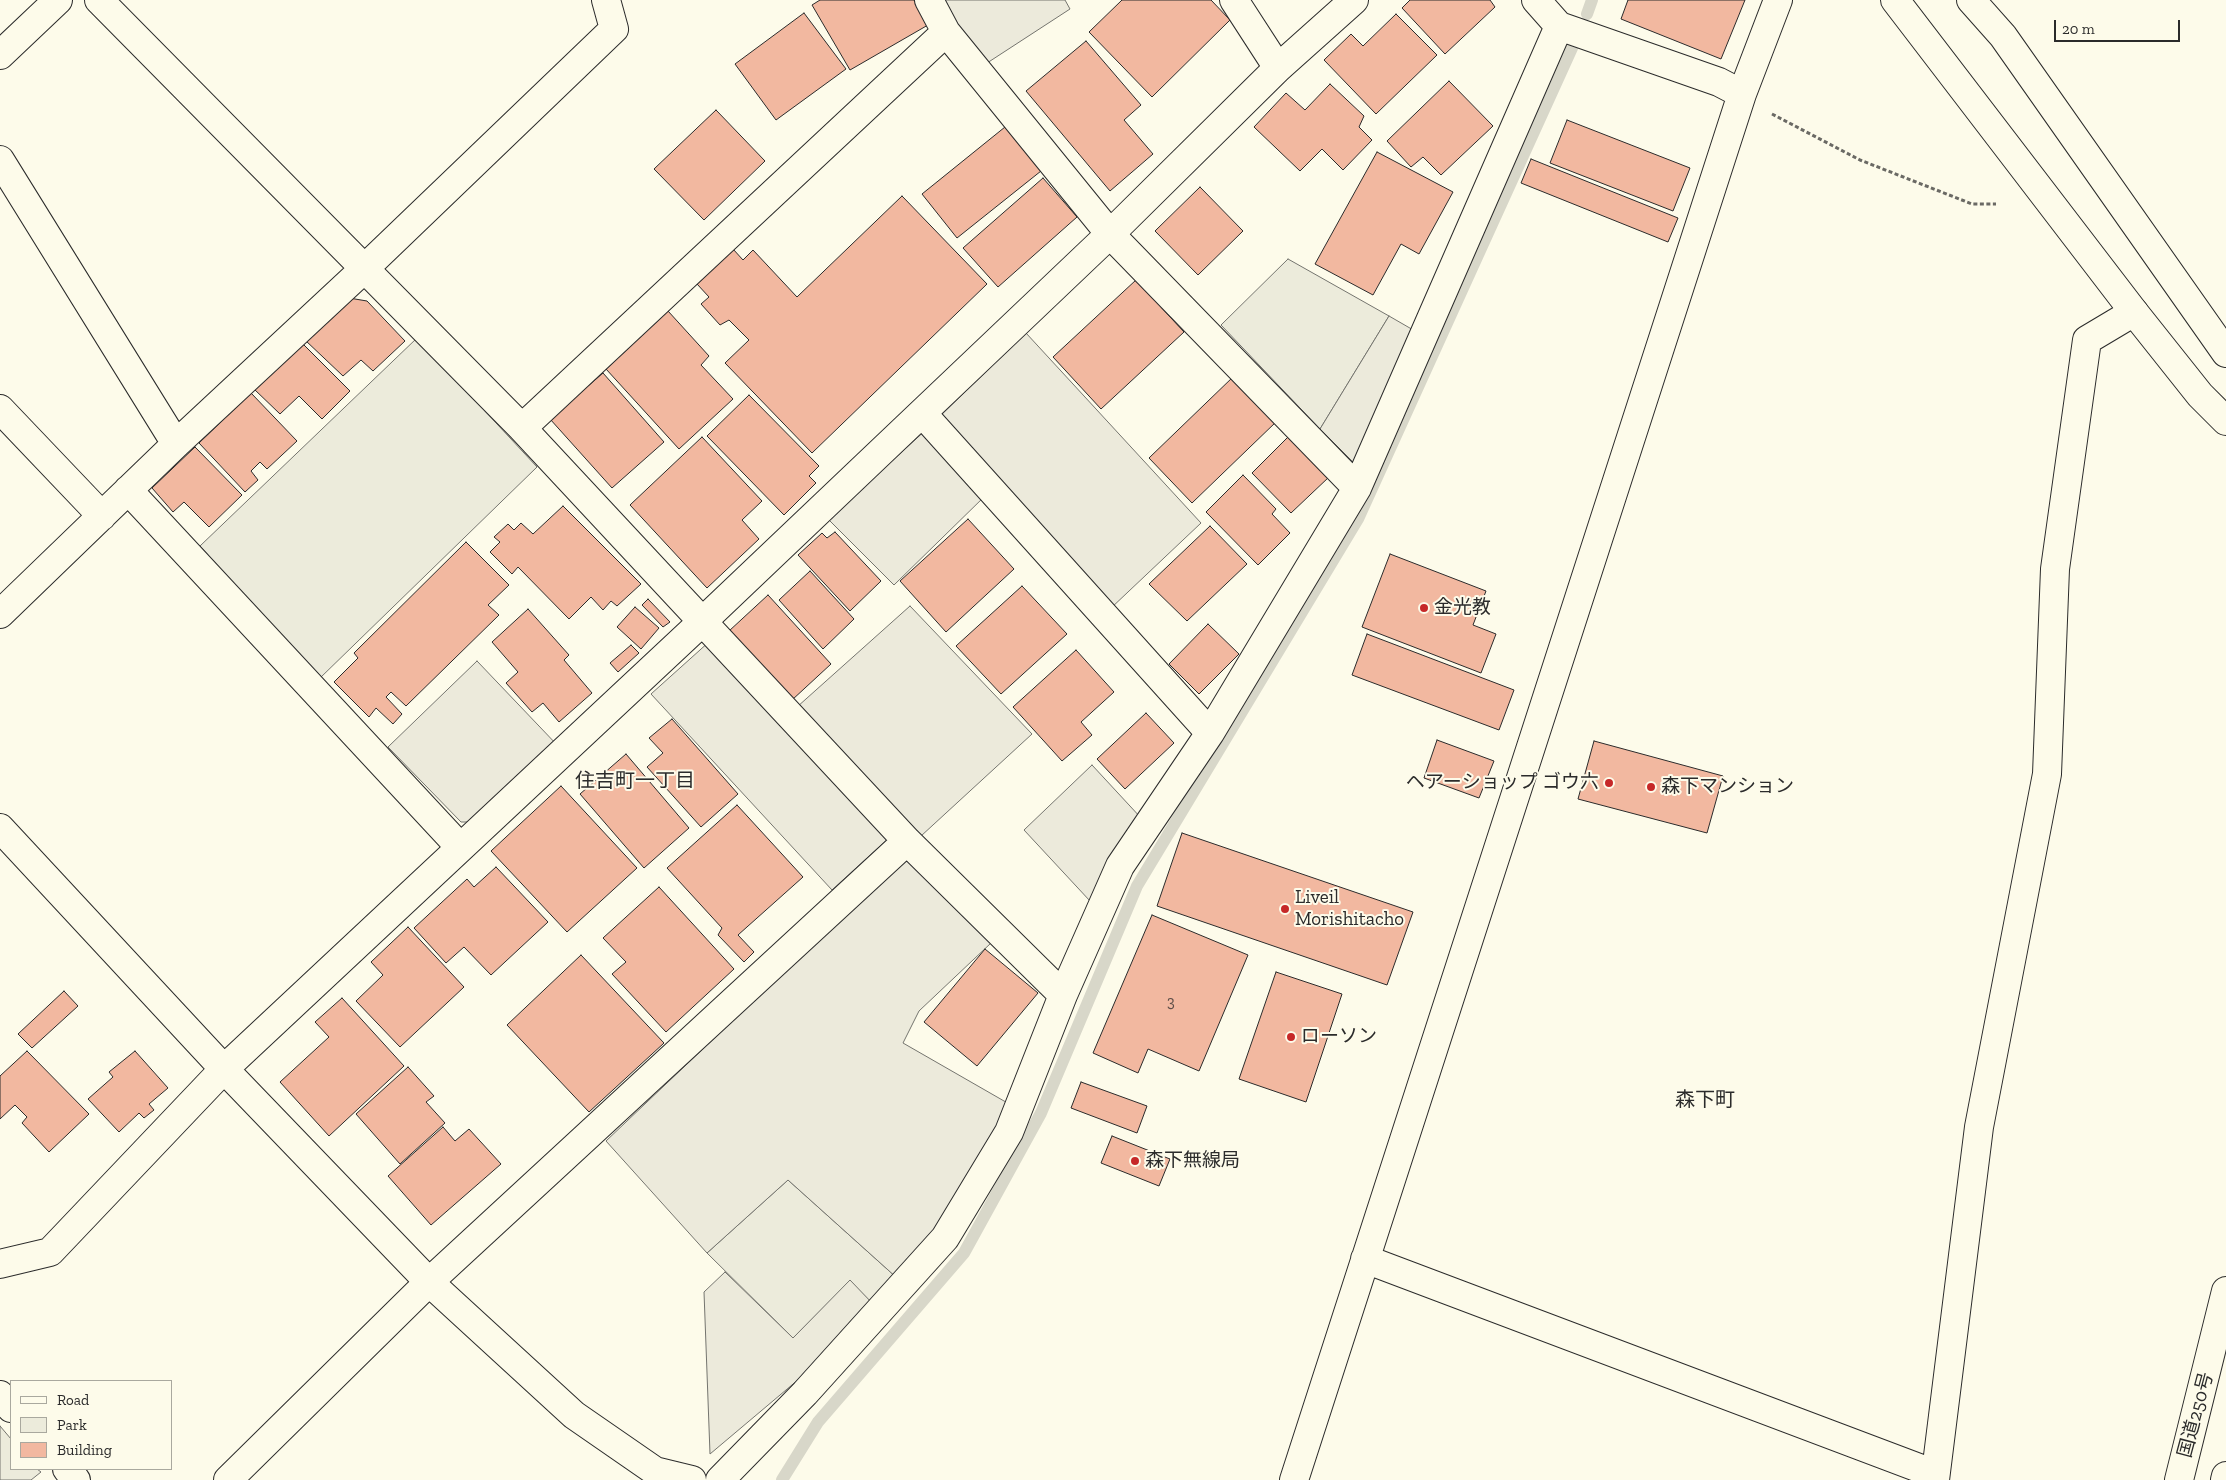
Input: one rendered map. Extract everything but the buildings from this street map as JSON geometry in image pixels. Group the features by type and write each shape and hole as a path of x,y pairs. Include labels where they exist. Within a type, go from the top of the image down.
{"main road":[{"path":"0,55 58,0"},
{"path":"98,0 522,428 907,841 1063,995"},
{"path":"0,614 176,444 364,269 614,28 606,0"},
{"path":"929,0 946,32 1110,234 1356,488"},
{"path":"1234,0 1278,68"},
{"path":"0,1264 50,1252 224,1069 703,621 1110,234 1278,68 1354,0"},
{"path":"1536,0 1559,26 1719,82 1742,94"},
{"path":"1294,1480 1742,94 1778,0"},
{"path":"1894,0 2134,312 2200,395 2226,421"},
{"path":"1971,0 2003,36 2226,353"},
{"path":"720,1480 805,1393 945,1238 1009,1132 1063,995 1120,866 1210,733 1356,488 1559,26"},
{"path":"522,428 946,32"},
{"path":"0,160 176,444"},
{"path":"2145,236 2175,257 2226,319"},
{"path":"1365,1259 1935,1477 1979,1128 2047,774 2055,569 2087,340 2134,312"},
{"path":"0,409 102,516"},
{"path":"922,412 1210,733"},
{"path":"128,490 460,848"},
{"path":"0,828 224,1069 429,1282 574,1415 655,1471 692,1480"},
{"path":"228,1480 429,1282 907,841"},
{"name":"国道250号","path":"2179,1480 2226,1291"},
{"path":"0,1395 10,1407"},
{"path":"68,1470 76,1480"},
{"path":"2225,1480 2226,1476"}],"path":[{"path":"1742,94 1762,108 1860,160 1972,204 1996,204"}],"green space":[{"path":"1288,259 1389,316 1320,429 1221,325"},
{"path":"417,338 537,467 319,679 200,546"},
{"path":"788,1180 897,1278 875,1306 850,1281 793,1338 707,1253"},
{"path":"0,1426 10,1438 10,1470 38,1470 41,1472 31,1480 0,1480"}],"shaded area":[{"path":"939,0 1065,0 1070,9 984,65"},
{"path":"1389,316 1415,331 1353,462 1320,429"},
{"path":"1026,333 1201,523 1110,609 936,420"},
{"path":"928,428 986,495 894,585 828,519"},
{"path":"910,606 1032,734 921,836 797,707"},
{"path":"710,641 890,837 832,890 651,694"},
{"path":"477,661 559,747 479,822 461,822 388,747"},
{"path":"1092,765 1142,819 1090,901 1024,830"},
{"path":"908,854 991,943 919,1011 903,1043 1011,1105 950,1218 897,1278 788,1180 707,1253 606,1141"},
{"path":"725,1272 793,1338 850,1280 875,1306 818,1363 710,1454 704,1292"}],"waterway":[{"path":"1587,14 1592,0"},
{"path":"782,1480 818,1422 964,1253 1041,1113 1137,886 1358,519 1572,48"}],"place":[{"name":"金光教","path":"1424,608"},
{"name":"ヘアーショップ ゴウ六","path":"1609,783"},
{"name":"森下マンション","path":"1651,787"},
{"name":"Liveil Morishitacho","path":"1285,909"},
{"name":"ローソン","path":"1291,1037"},
{"name":"森下無線局","path":"1135,1161"}],"district":[{"name":"住吉町一丁目","path":"635,781"},
{"name":"森下町","path":"1705,1100"}]}
